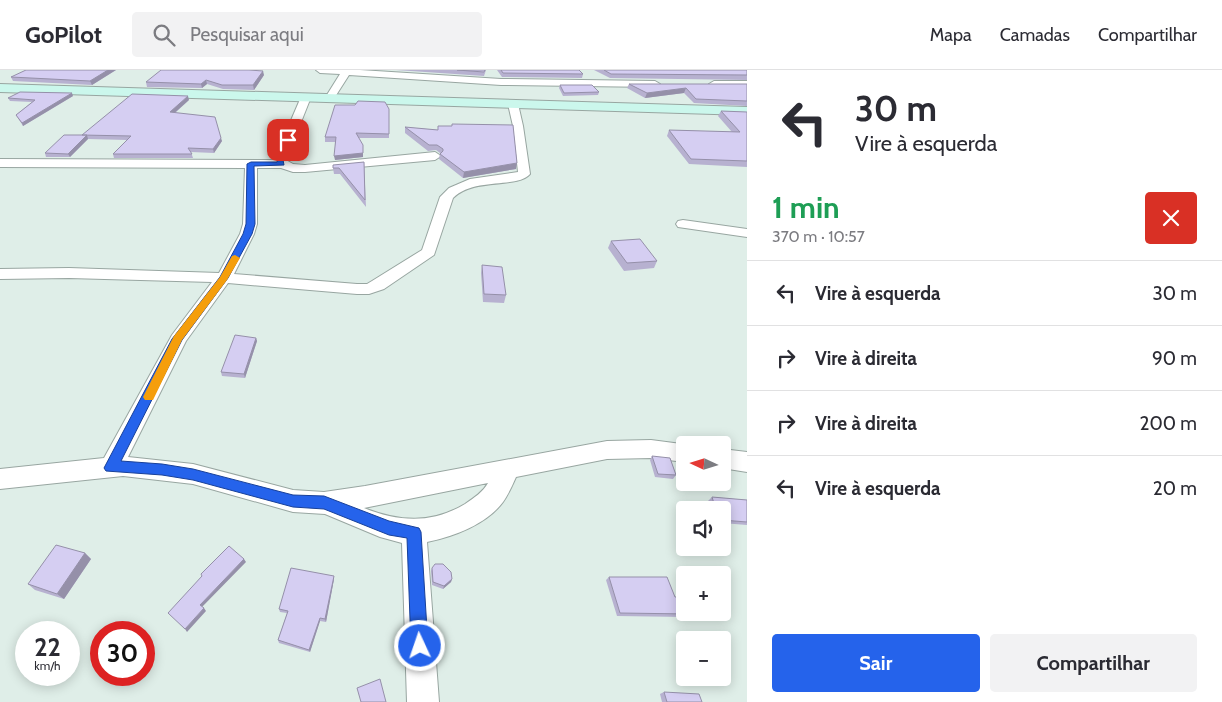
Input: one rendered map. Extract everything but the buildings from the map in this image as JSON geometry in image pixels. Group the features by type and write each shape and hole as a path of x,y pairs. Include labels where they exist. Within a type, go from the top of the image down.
{"main road":[{"path":"0,88 747,112"}],"street":[{"path":"320,70 501,82 660,84"},
{"path":"330,98 346,72"},
{"path":"699,84 747,84"},
{"path":"728,84 747,91"},
{"path":"282,164 280,160 306,97"},
{"path":"0,274 68,273 224,278 369,289 429,252 447,197 451,191 470,184 524,174 518,126 513,104"},
{"path":"0,162 282,164 298,169 435,156"},
{"path":"111,468 178,339 224,278 248,234 250,224 251,164"},
{"path":"682,224 747,233"},
{"path":"0,479 124,466 193,474 293,501 324,503 365,497 608,450 651,449 676,452"},
{"path":"731,459 747,462"},
{"path":"324,503 389,528 414,532 443,527 477,511 493,495 508,468"},
{"path":"414,532 423,702"}],"slow traffic":[{"path":"149,397 178,339 224,278 235,258"}],"route":[{"path":"288,140 280,160 282,164 251,164 250,224 248,234 224,278 178,339 111,468 124,466 193,474 293,501 324,503 389,528 414,532 420,646"}]}
